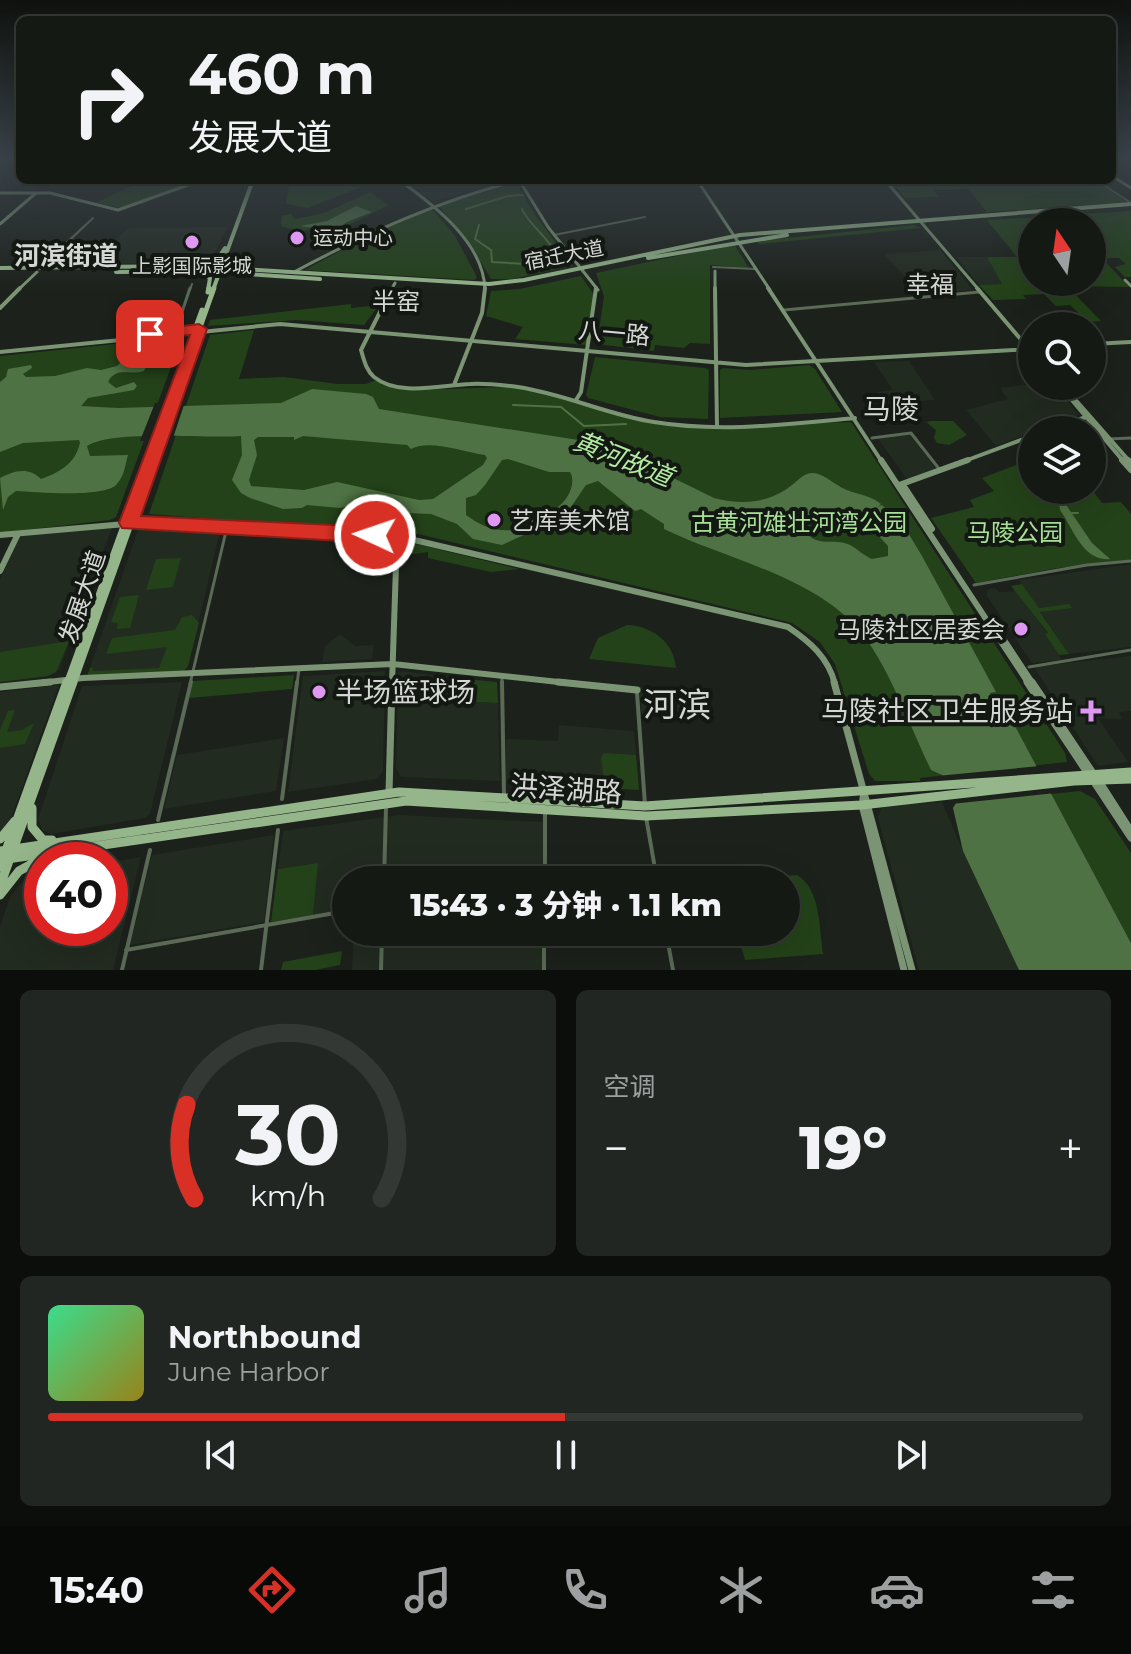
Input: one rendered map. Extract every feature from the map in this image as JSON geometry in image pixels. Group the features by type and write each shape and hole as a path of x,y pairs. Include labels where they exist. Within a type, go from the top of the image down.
{"main road":[{"name":"发展大道","path":"196,331 243,202"},
{"name":"发展大道","path":"0,886 5,856 30,796 243,202"},
{"name":"宿迁大道","path":"39,270 172,266 396,283 528,283 737,238 921,220 1131,205"},
{"path":"172,266 213,263 225,248"},
{"name":"宿迁大道","path":"0,269 166,271 189,268"},
{"name":"宿迁大道","path":"219,270 485,285"},
{"path":"166,271 205,273 211,281 208,292"},
{"name":"洪泽湖路","path":"88,842 387,798 546,798 646,811 921,786 1131,772"},
{"name":"洪泽湖路","path":"1092,776 1131,779"},
{"name":"洪泽湖路","path":"387,798 545,810 646,811 865,805 1075,777"},
{"path":"0,839 12,826 30,796"},
{"path":"30,796 32,827 38,836 57,842"},
{"path":"0,895 24,867"}],"street":[{"path":"0,224 25,202"},
{"path":"87,202 118,210 140,202"},
{"path":"431,202 464,242 485,285 485,303 454,384"},
{"path":"293,272 368,233 438,202"},
{"path":"534,202 598,293 577,399"},
{"path":"713,202 1131,838"},
{"path":"905,202 1018,334"},
{"path":"554,235 645,217"},
{"path":"0,308 93,218 39,270"},
{"path":"921,220 1018,334"},
{"path":"737,238 785,310"},
{"path":"717,426 714,269 756,269"},
{"path":"1125,280 1131,286"},
{"path":"396,283 362,345 361,358 375,377 411,388 454,384 505,385 577,399 654,422 717,426 855,417"},
{"path":"150,334 157,317 181,315 192,284"},
{"path":"785,310 980,292"},
{"name":"八一路","path":"196,331 280,324 371,329 753,363 1018,350"},
{"path":"0,351 196,331"},
{"path":"0,351 196,331"},
{"path":"1106,344 1131,343"},
{"path":"1073,400 1085,416"},
{"path":"1074,400 1131,470"},
{"path":"855,417 872,438 900,484"},
{"path":"872,438 911,433 940,470"},
{"path":"1107,439 1131,438"},
{"path":"1107,439 1131,463"},
{"path":"900,484 1018,441"},
{"path":"0,535 126,523 397,536 756,619 796,631 814,644 829,665 865,791 865,805 904,970"},
{"path":"158,820 227,527"},
{"path":"0,571 19,533"},
{"path":"385,866 397,536"},
{"path":"974,585 1087,565 1131,561"},
{"path":"1029,667 1131,650"},
{"path":"0,687 70,679 393,664 637,690 646,811 655,866"},
{"path":"282,799 299,669"},
{"path":"502,676 504,796"},
{"path":"1092,776 1131,831"},
{"path":"545,866 546,798"},
{"path":"865,805 912,970"},
{"path":"261,970 278,830"},
{"path":"122,970 150,850"},
{"path":"126,950 332,913"},
{"path":"381,970 382,946"},
{"path":"544,946 544,970"},
{"path":"669,946 673,970"}],"shaded area":[{"path":"227,227 212,259 207,263 48,264 73,239 91,240 87,247 103,247 112,244 128,228"},
{"path":"940,250 973,290 947,293 938,279 905,277 884,254"},
{"path":"956,257 987,257 1003,284 979,285"},
{"path":"909,361 935,400 903,402 907,409 886,411 877,392 893,390 874,362"},
{"path":"1018,386 1018,400 1067,400 1078,413 1077,416 1018,416 1018,438 996,446 966,410 1008,399 1000,388"},
{"path":"911,434 936,468 907,479 878,439"},
{"path":"139,527 220,532 188,666 87,676"},
{"path":"112,528 59,670 48,676 0,682 0,579 21,535"},
{"path":"1131,564 1131,647 1069,654 1040,611 1071,607 1039,608 1019,580"},
{"path":"995,588 999,592 1016,591 1048,634 1062,660 1032,663 987,596 987,590"},
{"path":"340,634 355,646 374,645 372,659 322,662 325,646"},
{"path":"1131,656 1131,711 1119,712 1122,719 1098,718 1128,762 1098,766 1035,669"},
{"path":"385,671 383,771 377,779 288,792 303,676"},
{"path":"398,672 455,678 454,701 498,703 500,781 401,777 396,769"},
{"path":"182,682 150,814 145,818 51,834 43,831 38,819 82,686"},
{"path":"59,685 9,824 0,832 0,692"},
{"path":"639,687 694,693 698,709 642,718"},
{"path":"559,725 634,731 639,790 506,781 506,739 558,741"},
{"path":"284,738 276,791 164,809 177,755"},
{"path":"942,802 1019,970 919,970 878,818 882,805"},
{"path":"399,815 543,822 543,866 332,866 332,912 313,915 317,863 278,869 283,831"},
{"path":"274,835 264,922 130,945 152,855"},
{"path":"141,857 128,909 128,859"},
{"path":"23,881 24,946 119,946 113,970 0,970 0,926 10,897"},
{"path":"353,946 543,946 542,970 352,970"}],"green space":[{"path":"98,202 138,202 122,208"},
{"path":"286,202 322,202 308,208"},
{"path":"348,202 385,202 389,205 328,235 317,234 315,227 300,232 281,226 282,216 291,214 295,219 324,213"},
{"path":"448,202 528,202 573,266 512,279 491,279 471,246 438,205"},
{"path":"979,202 1123,202 1018,208 987,212"},
{"path":"428,209 433,210 455,236 477,277 475,280 305,270 379,230"},
{"path":"1131,211 1131,277 1125,277 1115,267 1126,264 1119,258 1106,258 1106,212"},
{"path":"1018,218 1018,296 1026,299 993,300 979,285 1002,284 987,257 1017,257 987,220"},
{"path":"914,225 921,228 759,244 756,241"},
{"path":"734,244 749,268 710,265 710,344 690,343 684,348 655,345 654,351 597,344 604,296 596,273"},
{"path":"1106,262 1129,287 1106,287"},
{"path":"581,276 594,295 586,345 515,339 523,327 486,316 491,291 519,289"},
{"path":"1046,296 1077,296 1092,312 1077,312 1070,305 1056,306"},
{"path":"351,304 351,308 379,305 364,325 297,320 208,326 210,320"},
{"name":"古黄河雄壮河湾公园","path":"254,330 239,379 284,377 338,384 366,384 376,380 411,390 510,387 536,390 613,414 684,427 851,422 1065,753 1067,762 920,778 920,781 875,781 869,774 835,664 820,642 792,623 418,534 149,514 210,335"},
{"path":"182,337 116,517 0,533 0,356"},
{"path":"595,357 709,370 708,419 660,417 588,398 586,395"},
{"path":"809,365 815,369 842,412 720,418 720,370 723,368 750,370"},
{"path":"953,421 967,435 949,445 937,443 934,438 936,430 926,422"},
{"name":"马陵公园","path":"1018,464 1018,504 1121,502 1131,514 1131,560 1058,568 976,583 931,518 974,507 970,500 994,491 982,478"},
{"path":"404,541 519,569 491,572 428,558 428,552 400,556"},
{"path":"181,558 173,587 146,590 156,559"},
{"path":"1022,584 1039,608 1069,604 1072,608 1040,612 1069,654 1059,655 1045,634 1048,633 1011,586"},
{"path":"139,595 130,628 117,629 118,623 111,622 120,597"},
{"path":"192,615 199,623 184,671 87,676 90,668 93,671 159,668 167,647 106,654 112,638 175,630 182,617"},
{"path":"627,625 645,628 660,637 671,650 676,668 589,659 598,638"},
{"path":"69,641 56,672 48,676 0,682 0,652"},
{"path":"294,675 292,689 189,698 193,681"},
{"path":"455,678 497,682 498,703 454,701"},
{"path":"15,710 7,732 22,730 34,723 25,744 0,748 0,730 8,711"},
{"path":"604,753 636,755 639,790 605,788 601,758"},
{"path":"1080,791 1095,799 1131,853 1131,943 1051,794"},
{"path":"318,863 313,915 271,922 278,869"},
{"path":"800,877 815,900 823,954 745,960 741,946 800,946"},
{"path":"342,951 340,965 315,970 281,970 283,962"}],"water":[{"path":"356,206 372,212 325,235 318,233 317,228 300,226 327,221"},
{"name":"黄河故道","path":"143,351 151,356 144,371 115,374 108,382 116,388 134,382 137,386 134,390 88,398 81,406 118,408 281,403 312,389 366,394 373,397 379,409 604,444 714,498 745,502 764,499 783,491 804,475 813,473 877,501 881,504 878,507 882,505 907,531 996,692 990,693 993,700 1001,700 1131,943 1131,970 1019,970 963,851 953,808 956,803 942,775 931,770 889,677 858,629 817,595 767,570 664,529 664,524 641,509 635,511 598,481 586,485 571,507 558,511 543,526 502,545 473,539 457,524 431,514 406,513 371,501 340,508 307,505 283,509 250,498 241,493 232,480 242,455 241,436 138,436 100,441 87,446 90,456 128,455 123,475 109,489 83,493 16,491 8,497 3,510 0,478 22,471 41,479 48,476 70,462 80,443 79,440 23,443 0,452 0,382 6,377 8,369 31,365 32,368 23,374 26,377 55,376 87,368 101,370 117,366 127,356","holes":["303,436 407,445 411,449 437,446 485,455 487,458 483,465 433,499 419,500 337,482 304,490 251,486 249,480 257,455 254,440 258,437 294,437 294,440","508,459 549,472 570,472 570,492 560,505 522,527 505,530 482,525 466,515 466,498 476,495 502,460","820,513 878,535 888,546 888,556 872,559 850,545 814,539 804,530 808,518"]},
{"path":"1059,504 1066,504 1092,543 1110,559 1086,550"}],"pier":[{"path":"185,402 172,441 140,441 155,403"},
{"path":"1040,766 1055,793 951,804 937,776"}],"waterway":[{"path":"466,209 488,202"},
{"path":"522,209 552,247"},
{"path":"479,225 475,239 491,250 492,262 526,264 541,261"},
{"name":"黄河故道","path":"513,405 561,407 584,426 626,424"},
{"path":"1072,513 1078,513"}],"place":[{"name":"运动中心","path":"297,238"},
{"name":"上影国际影城","path":"192,242"},
{"name":"艺库美术馆","path":"494,520"},
{"name":"马陵社区居委会","path":"1021,629"},
{"name":"半场篮球场","path":"319,692"},
{"name":"马陵社区卫生服务站","path":"1091,711"}],"district":[{"name":"河滨街道","path":"66,256"},
{"name":"幸福","path":"930,284"},
{"name":"半窑","path":"396,301"},
{"name":"马陵","path":"891,409"},
{"name":"河滨","path":"677,705"}],"route":[{"path":"150,334 199,329 129,523 375,535"}]}
